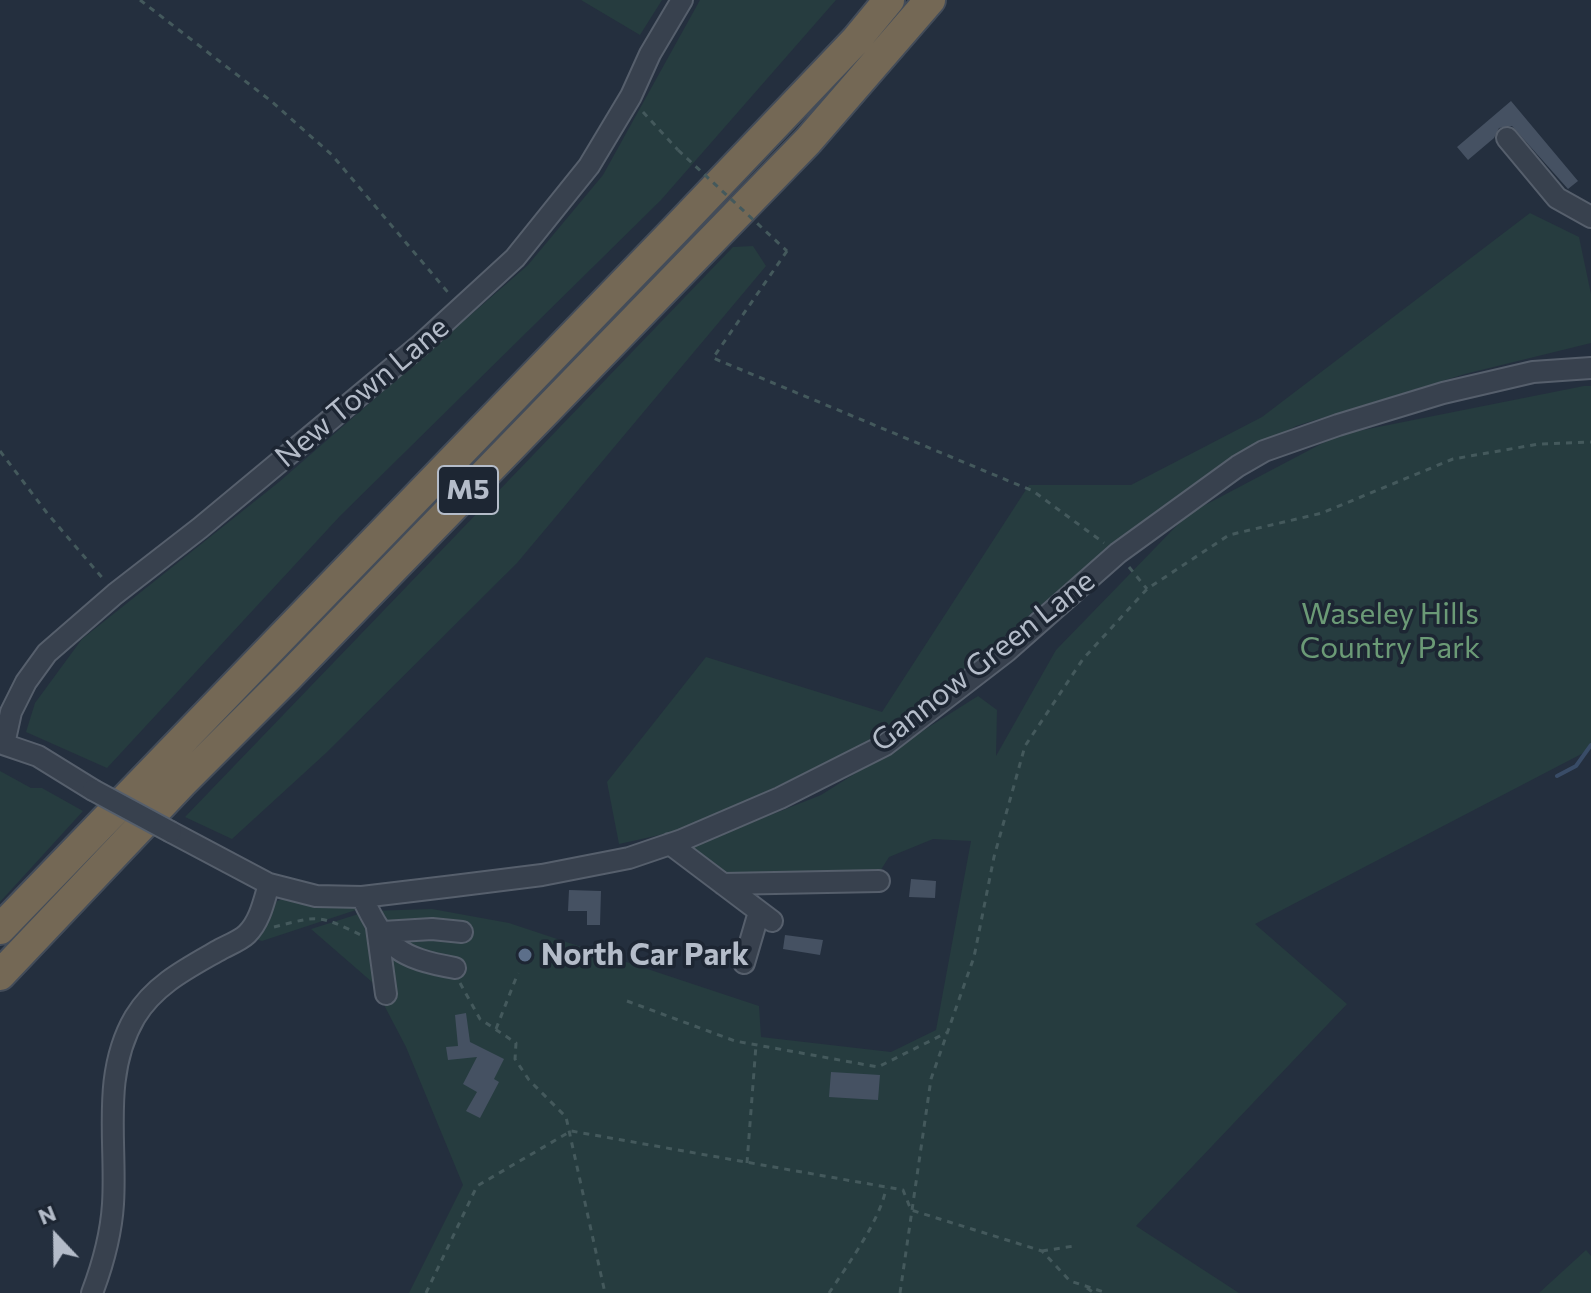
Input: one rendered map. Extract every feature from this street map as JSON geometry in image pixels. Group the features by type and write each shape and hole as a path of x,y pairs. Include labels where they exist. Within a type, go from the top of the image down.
{"highway":[{"name":"M5","path":"0,929 687,218 856,40 889,0"},
{"name":"M5","path":"0,975 182,783 808,141 930,0"}],"street":[{"name":"New Town Lane","path":"2,744 11,712 26,682 47,653 461,308 515,258 589,166 631,96 650,54 682,0"},
{"path":"1507,138 1557,198 1591,217"},
{"name":"Gannow Green Lane","path":"2,744 38,756 93,790 269,884 316,896 362,897 542,875 629,858 780,798 885,745 1007,651 1118,553 1238,466 1264,451 1443,393 1533,372 1591,368"},
{"path":"670,844 766,916 744,963"},
{"path":"723,884 879,881"},
{"path":"92,1293 106,1257 113,1203 111,1147 115,1078 135,1017 157,989 247,934 260,914 269,884"},
{"path":"362,897 380,935 386,994"},
{"path":"380,935 432,929 462,932"},
{"path":"380,935 393,948 423,963 455,968"}],"path":[{"path":"140,0 271,101 332,155 461,308"},
{"path":"631,96 678,150 787,251 713,358 1033,491 1118,553 1147,589"},
{"path":"900,1293 931,1079 974,957 994,857 1025,746 1083,659 1147,589 1229,535 1322,513 1453,459 1539,444 1591,442"},
{"path":"0,451 115,594"},
{"path":"247,934 310,918 324,918 380,935"},
{"path":"455,968 468,1003 480,1019 516,1043 515,1059 529,1080 566,1117 605,1293"},
{"path":"496,1029 518,973"},
{"path":"627,1001 735,1041 878,1067 948,1032"},
{"path":"747,1163 756,1045"},
{"path":"426,1293 477,1186 571,1131 903,1190 911,1210"},
{"path":"829,1293 884,1200 886,1187"},
{"path":"911,1210 1042,1251 1074,1246"},
{"path":"1042,1251 1070,1281 1107,1293"},
{"path":"1084,1286 1094,1293"}],"green space":[{"path":"581,0 662,0 640,35"},
{"path":"700,0 836,0 661,200 340,516 107,768 26,732 35,703 82,639 279,482 528,265 603,175"},
{"path":"1530,213 1579,237 1591,294 1591,343 1465,374 1296,426 1226,464 1096,558 894,731 687,829 619,844 607,782 706,657 882,712 1029,485 1131,485 1262,417"},
{"path":"753,246 766,266 517,563 326,753 232,839 185,817 733,247"},
{"name":"Waseley Hills Country Park","path":"1591,386 1591,749 1255,924 1347,1004 1136,1226 1239,1293 409,1293 463,1185 406,1047 372,982 311,929 368,911 432,909 509,923 759,1006 761,1037 891,1052 936,1030 971,841 933,839 889,857 870,887 741,887 683,861 665,857 821,795 978,696 997,710 996,756 1056,650 1188,514 1338,435"},
{"path":"0,771 31,788 42,788 83,811 0,902"},
{"path":"288,897 350,901 359,909 262,941 255,939 277,901"},
{"path":"1586,1250 1591,1256 1591,1293 1539,1293"}],"building":[{"path":"1511,101 1578,181 1568,189 1512,126 1499,128 1494,138 1468,160 1457,147"},
{"path":"911,879 936,881 935,898 909,897"},
{"path":"569,890 601,891 600,925 587,925 587,911 568,911"},
{"path":"785,935 823,940 820,955 783,949"},
{"path":"466,1013 470,1042 504,1059 494,1079 499,1082 480,1118 466,1111 477,1092 463,1084 477,1057 448,1060 446,1047 458,1046 455,1015"},
{"path":"831,1072 880,1075 878,1100 829,1097"}],"waterway":[{"path":"1557,776 1576,766 1591,745"}],"place":[{"name":"North Car Park","path":"525,955"}]}
